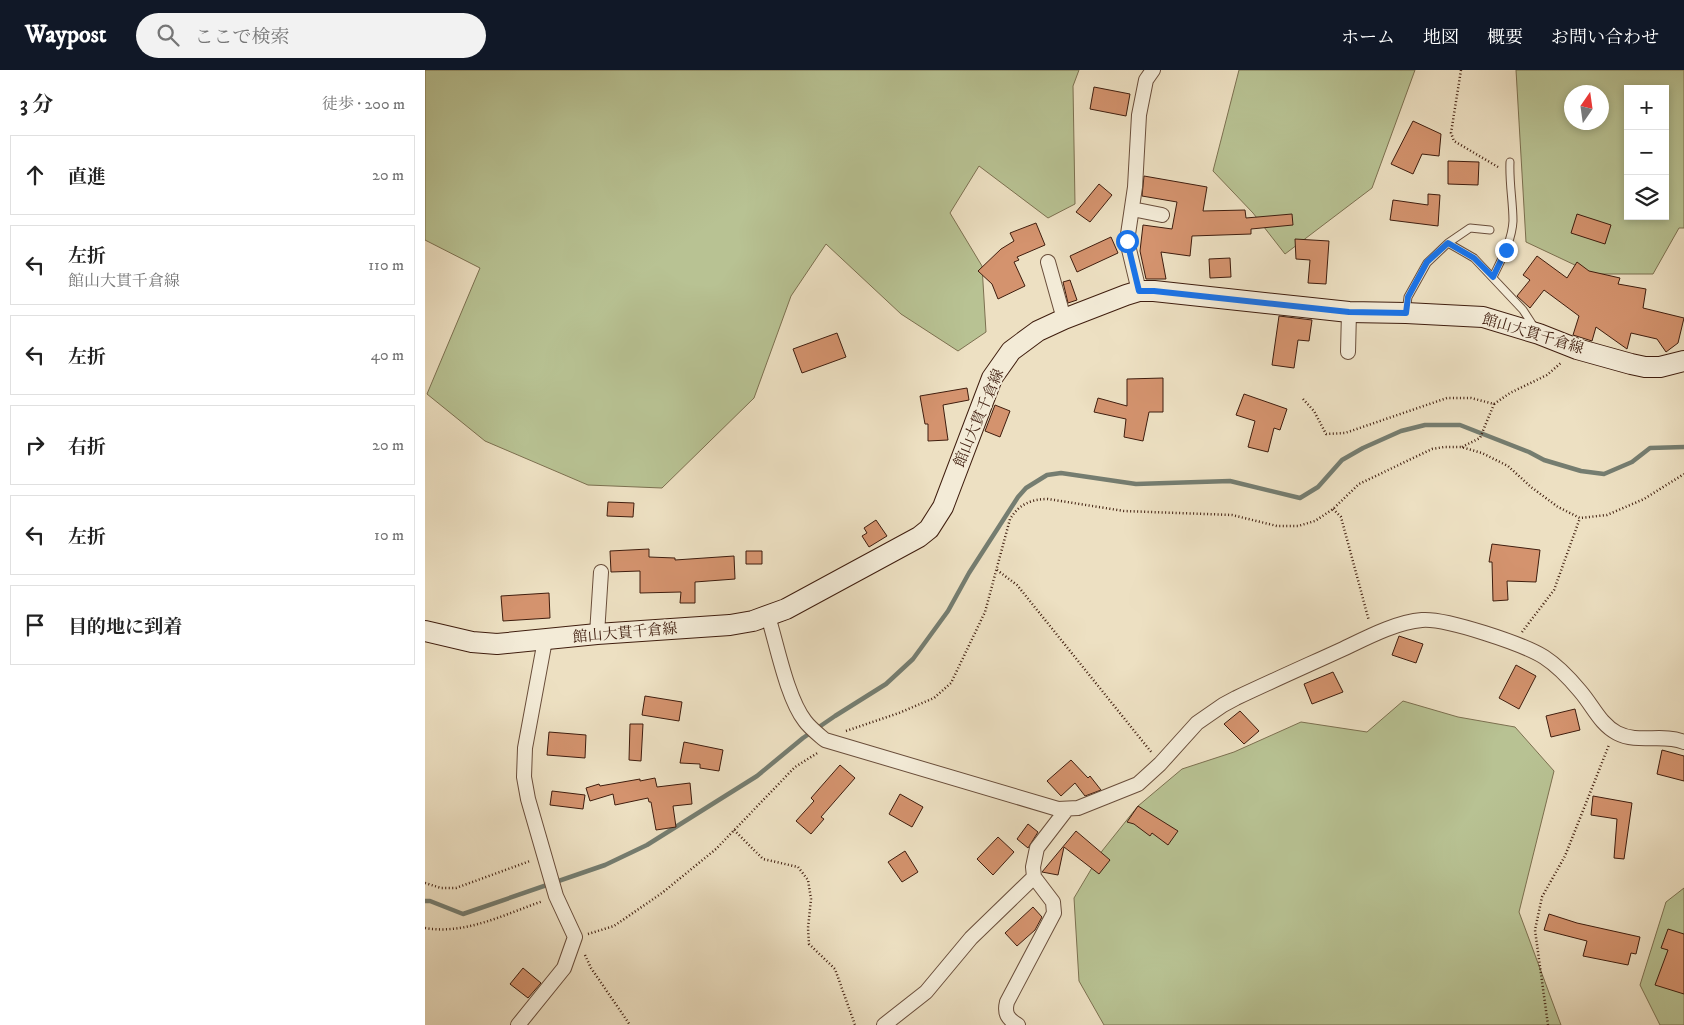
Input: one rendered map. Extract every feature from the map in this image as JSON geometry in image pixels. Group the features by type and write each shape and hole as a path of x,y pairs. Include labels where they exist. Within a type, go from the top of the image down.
{"main road":[{"name":"館山大貫千倉線","path":"425,631 472,642 497,644 597,634 730,625 768,616 786,609 919,537 929,529 943,507 992,378 1011,351 1038,330 1139,291 1349,312 1483,317 1539,334 1577,349 1645,367 1661,367 1684,361"}],"street":[{"path":"1139,291 1127,241 1135,188 1139,115 1146,80 1153,70"},
{"path":"1132,209 1162,215"},
{"path":"1048,262 1064,319"},
{"path":"1348,352 1349,312"},
{"path":"597,634 601,572"},
{"path":"768,616 791,693 805,722 825,740 1049,806 1067,809 1078,808 1138,784 1160,764 1197,723 1223,705 1373,635 1410,622 1423,620 1441,622 1488,634 1529,649 1545,658 1568,677 1601,721 1626,738 1676,738 1684,742"},
{"path":"518,1025 564,968 575,937 556,896 528,800 525,777 525,748 545,640"},
{"path":"1018,1025 1006,1016 1007,1002 1054,914 1055,906 1034,878 1033,867 1037,848 1067,809"},
{"path":"884,1025 926,992 971,938 1034,878"}],"lane":[{"path":"1493,277 1506,250 1513,223 1509,174 1510,162"},
{"path":"1406,313 1408,297 1427,262 1448,243 1470,228 1490,230"},
{"path":"1448,243 1474,258 1523,310 1539,334"}],"path":[{"path":"1461,70 1451,133 1454,141 1509,174"},
{"path":"1461,447 1480,438 1494,404 1510,393 1547,375 1577,349"},
{"path":"1303,399 1314,411 1327,434 1345,433 1447,398 1471,398 1494,404"},
{"path":"630,1025 591,968 575,937 614,926 662,893 716,849 795,767 822,750 825,740 934,698 951,684 985,612 1010,519 1015,511 1028,502 1036,499 1048,499 1124,511 1232,516 1277,526 1298,526 1315,522 1333,509 1359,484 1432,450 1444,447 1461,447 1482,453 1508,466 1531,487 1558,507 1580,518 1607,515 1644,499 1684,474"},
{"path":"1333,509 1341,517 1373,635"},
{"path":"1513,643 1554,590 1580,518"},
{"path":"997,570 1017,585 1160,764"},
{"path":"1548,1025 1535,930 1538,914 1542,898 1565,856 1615,732"},
{"path":"734,830 763,859 798,867 808,880 811,899 808,928 809,944 835,969 855,1025"},
{"path":"425,882 441,888 456,888 544,856"},
{"path":"425,928 436,930 467,927 556,896"}],"green space":[{"path":"425,70 1079,70 1073,86 1075,204 1048,218 979,166 950,213 982,266 986,332 958,351 901,314 826,244 791,296 754,398 662,488 588,485 485,441 427,394 480,268 425,240"},
{"path":"1239,70 1415,70 1372,188 1285,254 1253,213 1213,171"},
{"path":"1516,70 1684,70 1684,228 1679,228 1653,274 1594,274 1526,242"},
{"path":"1403,701 1458,717 1515,727 1554,771 1519,912 1561,1025 1104,1025 1079,981 1074,898 1102,851 1138,806 1182,769 1234,752 1301,722 1367,732"},
{"path":"1684,888 1684,1025 1660,1025 1640,985 1666,902"}],"building":[{"path":"1094,87 1130,94 1126,116 1090,109"},
{"path":"1413,121 1441,134 1439,156 1422,154 1413,174 1391,164"},
{"path":"1448,161 1479,162 1478,185 1448,184"},
{"path":"1144,176 1207,187 1203,211 1245,210 1246,218 1292,214 1293,225 1251,229 1251,234 1192,236 1190,256 1161,252 1166,279 1146,279 1140,251 1143,225 1172,229 1177,202 1142,196"},
{"path":"1099,184 1112,195 1090,222 1076,212"},
{"path":"1428,194 1440,195 1438,226 1390,220 1393,200 1428,205"},
{"path":"1577,214 1611,225 1605,244 1571,233"},
{"path":"1036,223 1045,245 1017,257 1019,260 1014,262 1025,286 998,299 992,284 978,271 1001,249 1014,241 1010,233"},
{"path":"1111,237 1118,253 1077,272 1070,256"},
{"path":"1295,239 1329,241 1326,284 1308,283 1310,260 1296,259"},
{"path":"1537,256 1567,278 1577,262 1589,271 1620,278 1618,284 1646,289 1643,308 1684,318 1678,343 1666,352 1657,339 1631,333 1627,349 1596,327 1592,341 1573,335 1579,316 1544,290 1530,308 1517,296 1530,280 1523,275"},
{"path":"1230,258 1231,277 1210,278 1209,259"},
{"path":"1070,280 1077,300 1068,303 1063,282"},
{"path":"1279,316 1312,320 1309,341 1298,340 1294,368 1272,365"},
{"path":"837,333 846,357 802,373 793,349"},
{"path":"1163,378 1163,412 1149,412 1143,441 1124,437 1126,419 1094,412 1098,398 1127,406 1127,379"},
{"path":"967,388 969,400 943,405 948,440 928,441 928,424 925,424 920,396"},
{"path":"1244,394 1287,409 1280,430 1274,428 1268,452 1248,447 1255,421 1236,415"},
{"path":"995,405 1010,411 1000,437 985,431"},
{"path":"608,502 634,503 633,517 607,516"},
{"path":"876,520 887,536 869,547 862,536 867,533 864,528"},
{"path":"1492,544 1540,550 1536,582 1507,581 1508,600 1493,601 1492,562 1489,562"},
{"path":"649,549 649,557 675,558 675,560 734,556 735,579 695,582 695,603 680,603 681,592 640,593 640,571 611,572 610,551"},
{"path":"746,551 762,551 762,564 746,564"},
{"path":"549,593 550,618 503,621 501,596"},
{"path":"1399,636 1423,644 1416,663 1392,655"},
{"path":"1516,665 1536,676 1519,709 1499,698"},
{"path":"1333,672 1343,692 1312,704 1304,684"},
{"path":"645,696 682,702 679,721 642,715"},
{"path":"1575,709 1580,730 1551,737 1546,716"},
{"path":"1240,711 1259,731 1244,744 1224,724"},
{"path":"630,724 643,724 641,761 629,760"},
{"path":"549,732 586,735 585,758 547,755"},
{"path":"684,742 723,750 719,771 700,768 700,764 680,763"},
{"path":"1662,750 1684,756 1684,781 1657,774"},
{"path":"1071,760 1088,778 1090,776 1101,790 1085,796 1075,783 1061,796 1047,781"},
{"path":"840,765 855,778 821,817 824,819 811,834 796,821 814,801 811,798"},
{"path":"655,778 657,787 690,783 692,804 673,806 676,827 656,830 651,802 649,802 648,798 615,805 613,794 590,801 586,788 599,784 600,786"},
{"path":"552,791 585,795 583,809 550,805"},
{"path":"900,794 923,807 912,827 889,814"},
{"path":"1593,796 1632,803 1624,859 1614,858 1617,819 1591,815"},
{"path":"1138,806 1178,831 1168,845 1152,833 1150,836 1134,824 1127,822"},
{"path":"1028,824 1038,832 1028,848 1017,839"},
{"path":"1076,831 1110,860 1099,874 1064,847 1058,875 1042,872"},
{"path":"998,837 1014,852 993,875 977,859"},
{"path":"905,851 918,872 902,882 888,862"},
{"path":"1033,907 1042,917 1035,930 1017,946 1005,933"},
{"path":"1549,914 1577,923 1640,937 1636,954 1631,953 1628,965 1583,956 1587,941 1544,930"},
{"path":"1668,929 1684,934 1684,994 1655,985 1668,950 1661,948"},
{"path":"523,968 541,983 528,998 510,984"}],"waterway":[{"path":"425,901 430,901 463,914 605,865 647,845 757,776 803,738 886,684 913,659 948,611 969,573 1018,497 1026,488 1047,475 1061,473 1136,484 1230,481 1300,498 1318,487 1342,460 1363,448 1401,431 1425,425 1460,425 1529,452 1544,460 1581,471 1604,474 1632,462 1650,448 1684,447"}],"route":[{"path":"1127,241 1139,291 1349,312 1406,313 1408,297 1427,262 1448,243 1474,258 1493,277 1506,250"}]}
